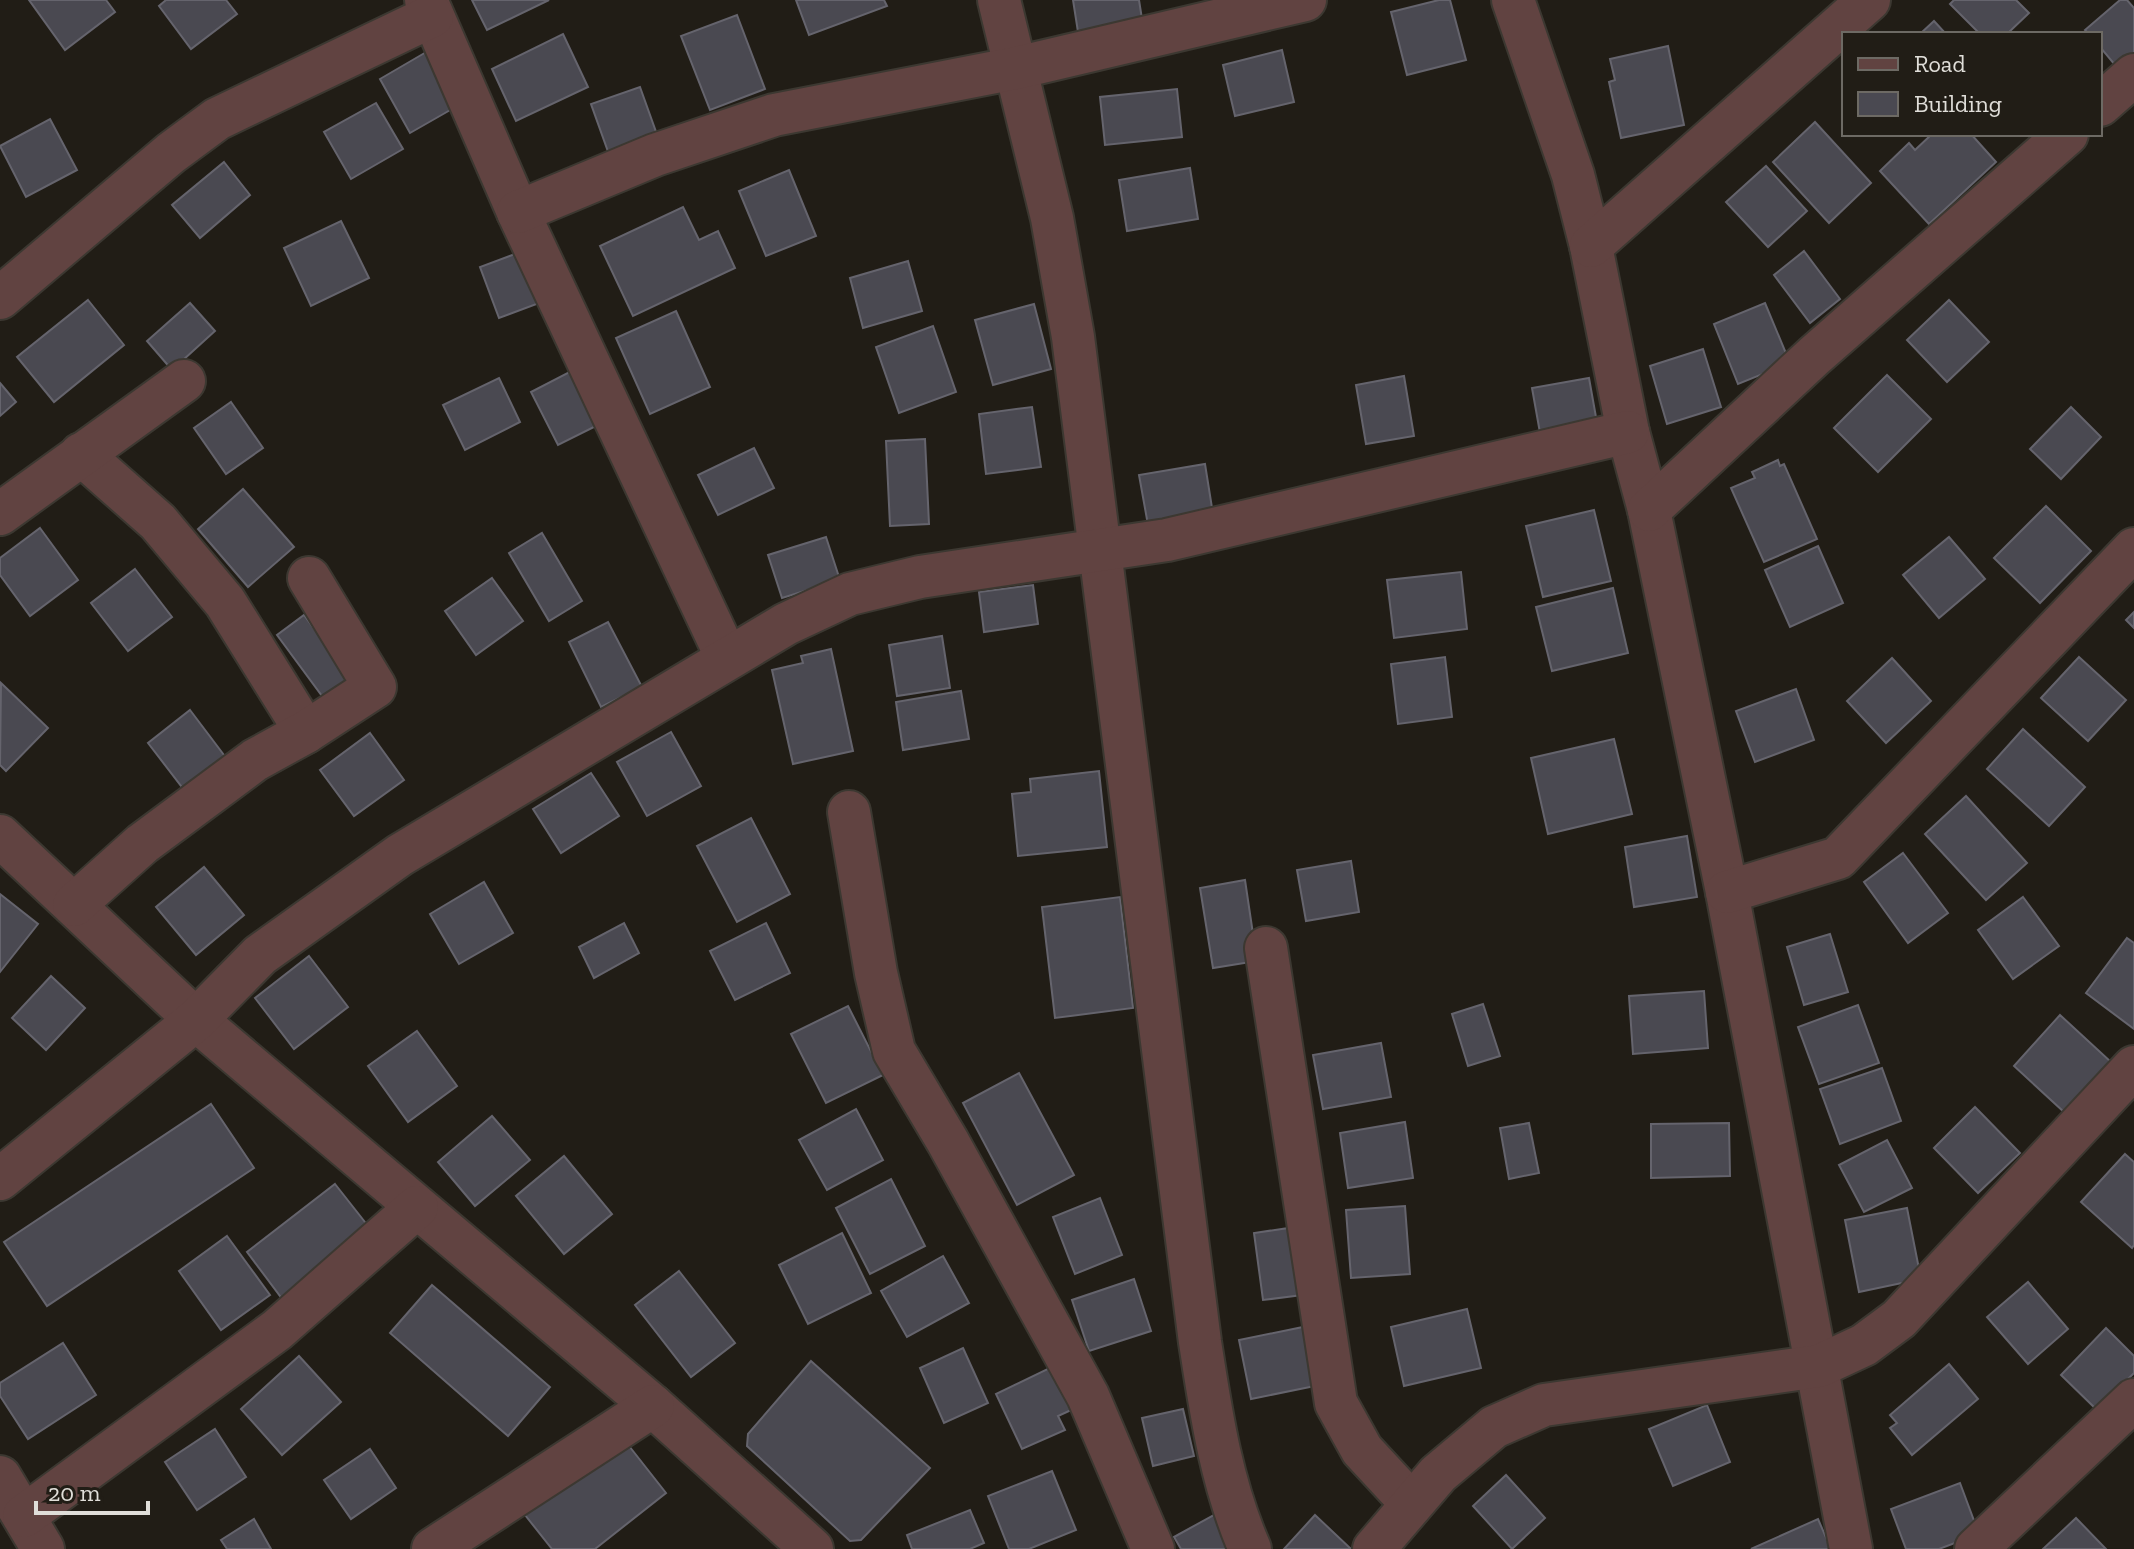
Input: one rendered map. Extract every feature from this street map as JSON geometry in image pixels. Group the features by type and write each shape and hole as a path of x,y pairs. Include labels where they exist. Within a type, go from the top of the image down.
{"street":[{"path":"999,0 1052,218 1073,337 1211,1413 1234,1512 1250,1549"},
{"path":"518,212 655,155 774,115 1016,68 1305,0"},
{"path":"1513,0 1573,175 1591,246 1628,432 1649,510 1727,892 1819,1366 1851,1549"},
{"path":"1591,246 1869,0"},
{"path":"0,298 217,119 429,8 518,212 727,658"},
{"path":"2102,103 2134,75"},
{"path":"1649,510 1814,356 2065,136"},
{"path":"0,514 184,381"},
{"path":"0,1179 196,1020 260,955 400,855 727,658 786,624 850,594 920,577 1167,540 1628,432"},
{"path":"81,454 158,522 225,602 306,732"},
{"path":"1727,892 1838,858 2134,549"},
{"path":"74,905 142,844 242,769 375,687 309,578"},
{"path":"849,812 876,973 894,1051 948,1142 1088,1396 1153,1549"},
{"path":"0,836 196,1020 653,1406 812,1549"},
{"path":"1266,948 1336,1403 1362,1450 1412,1504"},
{"path":"1374,1549 1438,1474 1494,1427 1544,1405 1819,1366 1864,1345 1899,1319 2134,1067"},
{"path":"0,1477 34,1532 277,1330 417,1207"},
{"path":"1976,1549 2134,1400"},
{"path":"433,1549 653,1406"}],"building":[{"path":"29,0 106,0 115,12 65,50"},
{"path":"166,0 226,0 237,14 191,49 159,6"},
{"path":"472,0 549,0 487,30"},
{"path":"796,0 884,0 887,6 809,35"},
{"path":"1073,0 1139,0 1142,19 1078,32"},
{"path":"1450,0 1466,60 1407,75 1391,12"},
{"path":"1954,0 2016,0 2029,13 2009,32 1978,32 1950,4"},
{"path":"2120,0 2127,0 2134,8 2134,58 2120,71 2102,49 2102,32 2085,30"},
{"path":"737,15 765,89 710,110 681,36"},
{"path":"1934,21 1944,32 1922,32"},
{"path":"563,34 588,87 516,121 492,69"},
{"path":"1668,46 1684,125 1621,138 1609,82 1615,80 1610,59"},
{"path":"1282,50 1294,102 1235,116 1223,65"},
{"path":"428,51 459,105 410,133 380,79"},
{"path":"640,87 660,143 611,160 591,104"},
{"path":"1177,89 1182,137 1105,145 1100,97"},
{"path":"376,103 403,149 351,179 324,132"},
{"path":"50,119 77,170 26,197 0,146"},
{"path":"1815,122 1871,183 1829,223 1773,162"},
{"path":"1930,136 1973,136 1996,162 1929,224 1880,171 1909,143 1915,150"},
{"path":"224,162 250,195 200,238 172,205"},
{"path":"1766,166 1807,211 1768,247 1726,202"},
{"path":"1190,168 1198,219 1127,231 1119,180"},
{"path":"789,170 816,236 766,256 739,191"},
{"path":"683,207 699,240 718,231 735,268 633,316 600,246"},
{"path":"341,221 369,278 311,306 284,248"},
{"path":"531,248 550,299 499,318 480,267"},
{"path":"1804,251 1840,299 1810,323 1774,275"},
{"path":"908,261 922,311 863,328 850,278"},
{"path":"88,300 124,345 54,402 17,357"},
{"path":"1949,300 1989,342 1947,382 1907,340"},
{"path":"190,303 215,331 172,370 147,341"},
{"path":"1765,303 1790,363 1738,384 1714,324"},
{"path":"1034,304 1051,369 993,385 975,320"},
{"path":"676,311 710,387 650,414 616,338"},
{"path":"933,326 956,392 899,413 876,347"},
{"path":"1703,349 1721,407 1667,424 1650,366"},
{"path":"583,365 610,419 558,445 531,392"},
{"path":"1887,375 1931,419 1878,472 1834,428"},
{"path":"1404,376 1414,436 1366,444 1356,385"},
{"path":"499,378 520,422 465,450 443,405"},
{"path":"1589,378 1599,434 1542,444 1532,388"},
{"path":"0,383 16,402 0,416"},
{"path":"231,402 263,448 226,474 194,428"},
{"path":"1032,407 1041,467 986,474 979,414"},
{"path":"2071,407 2101,437 2061,479 2030,449"},
{"path":"925,439 929,524 890,526 886,441"},
{"path":"754,448 774,488 718,515 698,475"},
{"path":"1778,460 1780,466 1784,464 1817,539 1764,562 1731,488 1755,478 1752,472"},
{"path":"1205,464 1213,514 1148,525 1139,475"},
{"path":"243,489 294,547 248,587 198,529"},
{"path":"2046,506 2091,551 2040,603 1994,558"},
{"path":"1594,510 1611,581 1543,597 1526,526"},
{"path":"40,528 78,580 30,616 0,575 0,558"},
{"path":"542,533 582,601 549,621 509,553"},
{"path":"826,537 840,580 782,598 768,555"},
{"path":"1949,537 1985,579 1939,618 1903,575"},
{"path":"1818,546 1843,603 1790,627 1765,570"},
{"path":"135,569 172,617 128,651 91,603"},
{"path":"1461,572 1467,629 1394,638 1387,580"},
{"path":"492,578 523,621 476,655 445,611"},
{"path":"1033,585 1038,624 984,632 979,592"},
{"path":"1613,588 1628,653 1552,671 1536,607"},
{"path":"2134,612 2134,628 2126,620"},
{"path":"304,615 352,680 325,700 277,635"},
{"path":"608,622 642,687 601,707 569,642"},
{"path":"942,636 950,688 897,696 889,645"},
{"path":"831,649 853,751 793,764 772,670 803,663 801,656"},
{"path":"1445,657 1452,717 1398,724 1391,664"},
{"path":"2079,657 2126,700 2088,741 2041,698"},
{"path":"1892,658 1931,701 1886,743 1847,701"},
{"path":"1,683 48,728 6,771 0,765"},
{"path":"1796,689 1814,740 1755,762 1736,711"},
{"path":"961,691 969,739 903,750 896,702"},
{"path":"190,710 230,763 188,795 148,743"},
{"path":"2023,729 2085,787 2049,826 1987,769"},
{"path":"671,732 701,786 647,816 617,762"},
{"path":"370,733 404,780 354,816 320,770"},
{"path":"1614,739 1632,814 1548,834 1531,758"},
{"path":"1099,771 1107,847 1018,856 1012,794 1031,792 1030,779"},
{"path":"591,773 619,816 561,853 533,809"},
{"path":"1966,796 2027,863 1986,900 1925,834"},
{"path":"751,818 790,894 737,922 697,846"},
{"path":"1687,836 1697,897 1634,907 1625,847"},
{"path":"1903,853 1948,913 1908,943 1864,882"},
{"path":"1351,861 1359,912 1306,921 1297,870"},
{"path":"204,867 244,915 196,955 156,907"},
{"path":"1245,880 1257,961 1213,968 1200,888"},
{"path":"484,882 513,933 459,964 430,914"},
{"path":"0,894 38,924 0,972"},
{"path":"1120,897 1133,1008 1055,1018 1042,907"},
{"path":"2023,897 2059,946 2013,979 1978,930"},
{"path":"624,923 639,953 594,978 579,947"},
{"path":"766,923 790,973 735,1000 710,951"},
{"path":"1830,934 1848,992 1804,1005 1787,947"},
{"path":"2127,938 2134,943 2134,1029 2086,993"},
{"path":"309,956 348,1007 294,1049 255,998"},
{"path":"51,976 85,1008 46,1050 12,1018"},
{"path":"1704,991 1708,1048 1633,1054 1629,996"},
{"path":"1483,1004 1500,1056 1468,1066 1452,1014"},
{"path":"1858,1005 1879,1063 1819,1084 1798,1027"},
{"path":"848,1006 883,1075 826,1103 791,1034"},
{"path":"2060,1015 2111,1062 2064,1112 2014,1066"},
{"path":"417,1031 457,1086 408,1122 368,1066"},
{"path":"1381,1043 1391,1097 1323,1109 1313,1055"},
{"path":"1882,1068 1901,1121 1840,1144 1820,1089"},
{"path":"1019,1073 1074,1175 1017,1205 963,1103"},
{"path":"211,1104 254,1168 47,1306 4,1242"},
{"path":"1975,1107 2020,1153 1978,1193 1934,1148"},
{"path":"856,1109 883,1160 827,1190 799,1140"},
{"path":"492,1116 530,1160 475,1206 438,1162"},
{"path":"1405,1122 1413,1178 1348,1188 1340,1133"},
{"path":"1529,1123 1539,1173 1509,1179 1500,1128"},
{"path":"1729,1123 1730,1176 1651,1178 1651,1124"},
{"path":"1887,1140 1912,1188 1864,1212 1839,1165"},
{"path":"2125,1154 2134,1162 2132,1248 2081,1202"},
{"path":"564,1156 612,1214 564,1254 516,1196"},
{"path":"891,1179 925,1246 870,1274 836,1208"},
{"path":"335,1184 372,1231 283,1300 247,1252"},
{"path":"1100,1198 1122,1255 1075,1274 1053,1217"},
{"path":"1405,1206 1410,1274 1351,1278 1346,1210"},
{"path":"1907,1208 1921,1279 1859,1292 1845,1220"},
{"path":"1302,1226 1311,1294 1263,1300 1254,1233"},
{"path":"842,1233 871,1293 808,1324 779,1265"},
{"path":"227,1236 270,1295 221,1330 179,1271"},
{"path":"943,1256 969,1303 907,1337 881,1291"},
{"path":"679,1271 735,1343 691,1377 635,1305"},
{"path":"1134,1279 1151,1331 1089,1351 1072,1300"},
{"path":"2028,1282 2068,1329 2028,1364 1987,1317"},
{"path":"432,1285 550,1387 508,1436 390,1333"},
{"path":"1467,1309 1481,1368 1404,1386 1391,1327"},
{"path":"1303,1327 1315,1386 1251,1399 1239,1340"},
{"path":"2106,1328 2134,1356 2134,1373 2097,1410 2061,1375"},
{"path":"63,1343 96,1395 28,1439 0,1396 0,1383"},
{"path":"963,1348 988,1403 944,1423 920,1368"},
{"path":"299,1356 341,1402 282,1455 241,1409"},
{"path":"811,1361 930,1468 861,1540 850,1541 747,1446 748,1434"},
{"path":"1060,1363 1080,1406 1058,1416 1065,1430 1022,1449 996,1394"},
{"path":"1949,1364 1978,1399 1912,1455 1890,1428 1897,1423 1890,1415"},
{"path":"1707,1405 1730,1462 1673,1486 1649,1429"},
{"path":"1183,1409 1194,1456 1153,1466 1142,1418"},
{"path":"215,1429 246,1477 197,1510 165,1462"},
{"path":"622,1437 666,1493 595,1549 552,1549 525,1515"},
{"path":"370,1449 396,1488 351,1519 324,1480"},
{"path":"1052,1471 1076,1530 1029,1549 1009,1549 988,1496"},
{"path":"1506,1475 1545,1518 1512,1549 1473,1506"},
{"path":"1960,1483 1979,1534 1939,1549 1906,1549 1891,1509"},
{"path":"970,1510 984,1543 970,1549 912,1549 907,1535"},
{"path":"1221,1511 1241,1549 1181,1549 1174,1537"},
{"path":"1315,1515 1351,1549 1284,1549"},
{"path":"2076,1518 2106,1549 2043,1549"},
{"path":"254,1519 271,1549 227,1549 221,1540"},
{"path":"1818,1519 1831,1549 1751,1549"}]}
